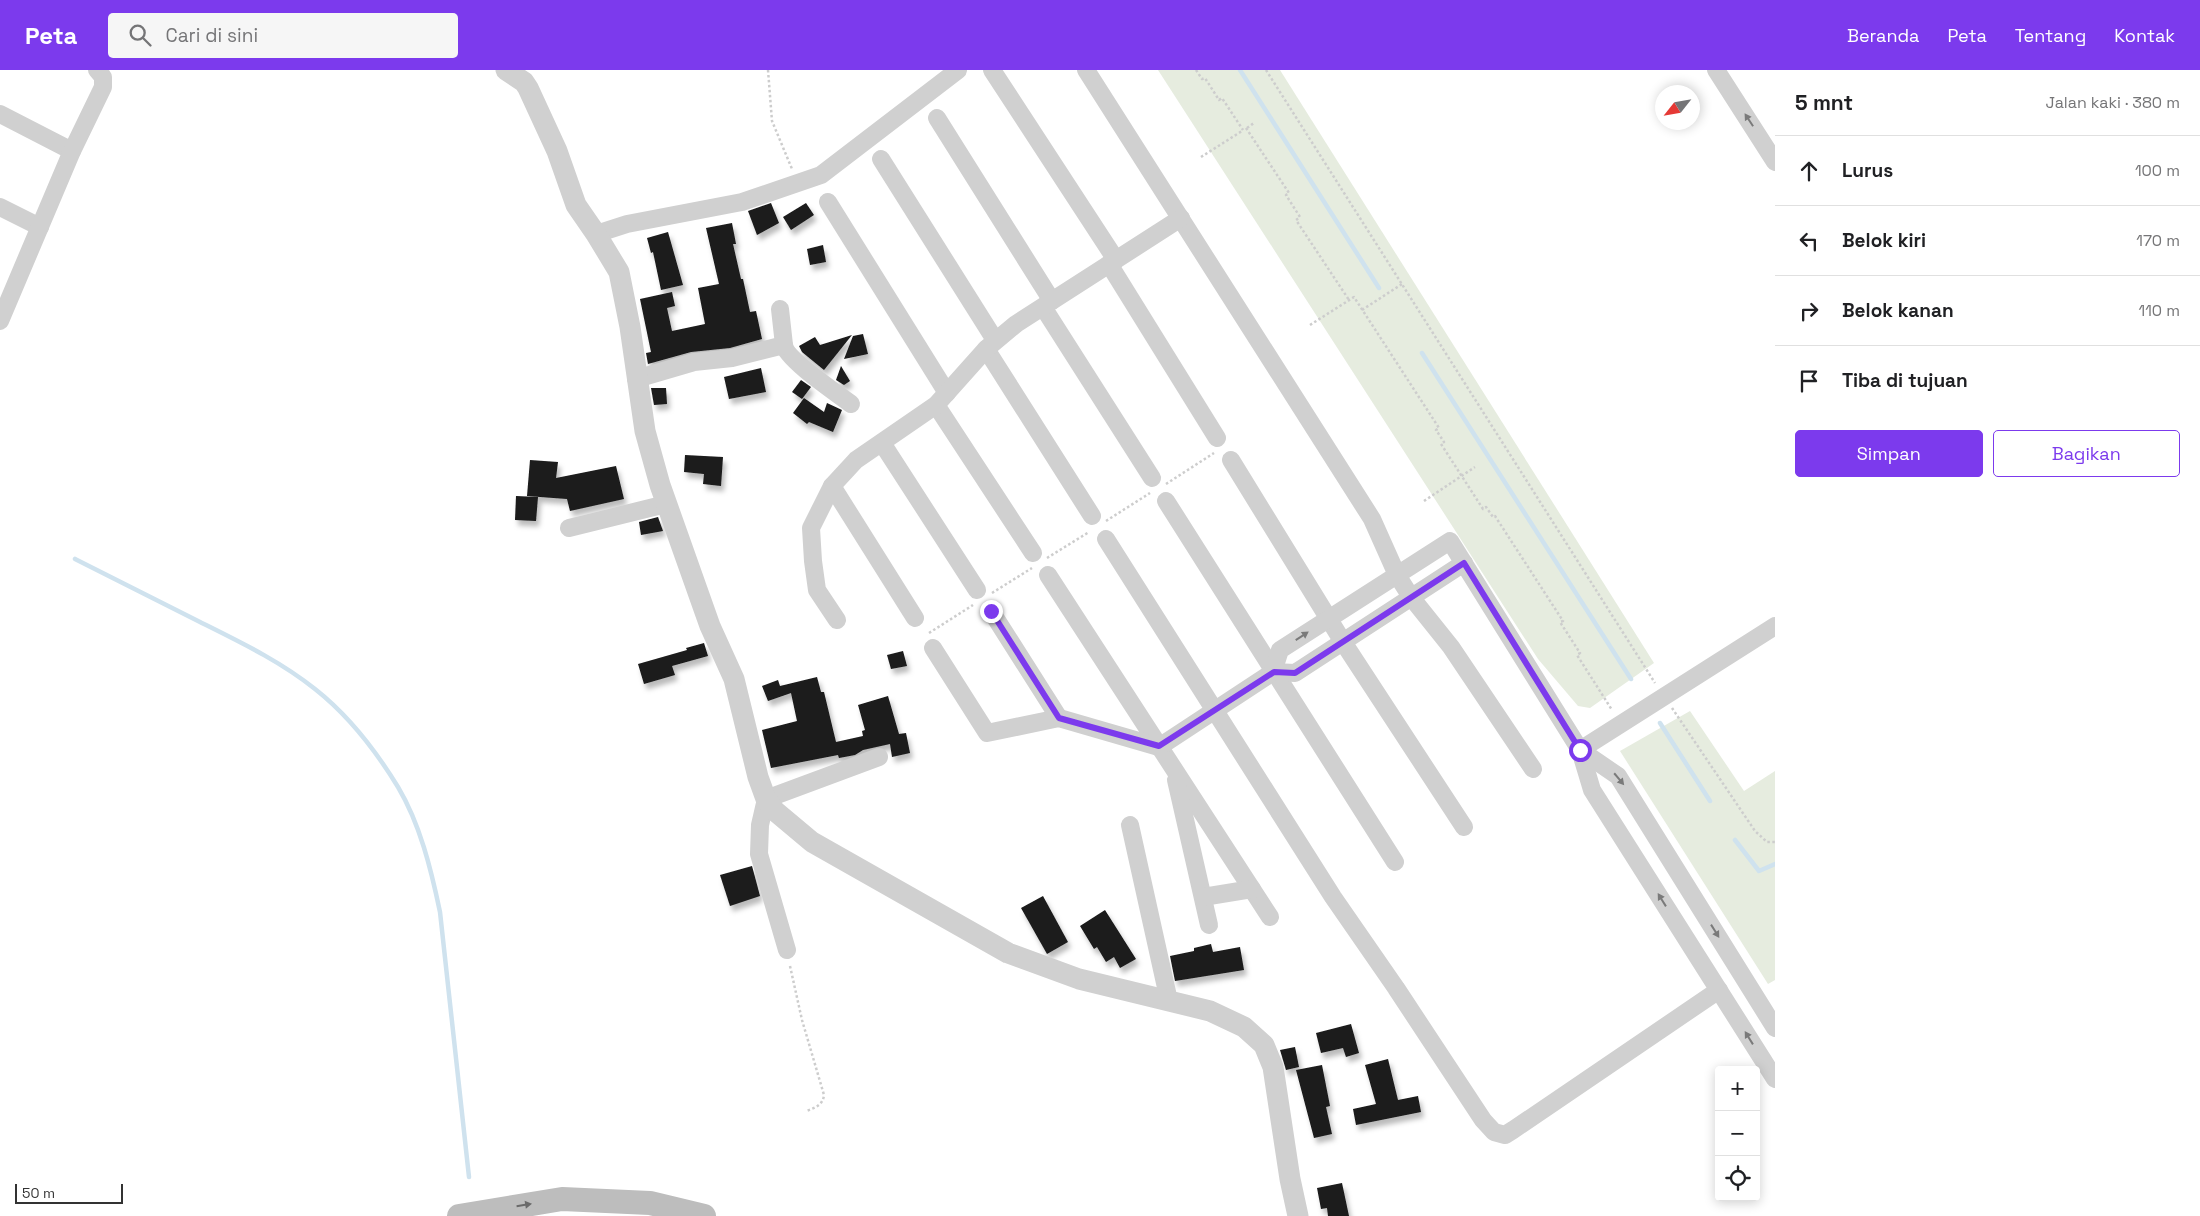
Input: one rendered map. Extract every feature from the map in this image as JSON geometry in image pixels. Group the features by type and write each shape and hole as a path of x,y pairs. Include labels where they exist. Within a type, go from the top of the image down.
{"main road":[{"path":"459,1216 562,1199 650,1203 704,1216"}],"street":[{"path":"506,70 524,82 528,88 557,151 576,205 596,234 618,272 630,327 645,431 666,504 710,626 734,679 758,777 766,799 775,811 812,842 1008,953 1079,979 1210,1011 1244,1026 1264,1045 1273,1067 1290,1179 1298,1216"},
{"path":"596,234 627,224 742,202 798,184 821,174 850,154 958,70"},
{"path":"992,70 1112,262 1221,450 1464,827"},
{"path":"1086,70 1372,519 1397,575 1411,597 1451,647 1532,769"},
{"path":"1716,70 1775,162"},
{"path":"0,321 6,290 40,227 72,151 103,87 100,74"},
{"path":"0,114 72,151"},
{"path":"937,118 1152,478"},
{"path":"881,159 1098,527 1333,897 1483,1120 1494,1132 1505,1135 1513,1130 1719,990"},
{"path":"828,202 1033,553"},
{"path":"0,207 40,227"},
{"path":"837,620 817,590 811,528 832,486 856,460 942,399 991,345 1048,304 1181,218"},
{"path":"780,309 784,345 787,352 851,404"},
{"path":"636,379 694,362 732,358 784,345"},
{"path":"882,443 981,596"},
{"path":"832,486 915,618"},
{"path":"1166,501 1395,862"},
{"path":"569,528 666,504"},
{"path":"1274,672 1280,650 1450,541 1580,750 1592,790 1775,1079"},
{"path":"933,648 987,733 1059,718 1159,746 1274,672 1295,673 1464,563"},
{"path":"1048,576 1270,917"},
{"path":"991,611 1059,718"},
{"path":"1580,750 1775,626"},
{"path":"1580,750 1618,776 1775,1028"},
{"path":"766,799 879,757"},
{"path":"1173,768 1209,925"},
{"path":"766,799 760,825 759,854 787,950"},
{"path":"1130,825 1169,1001"},
{"path":"1203,897 1252,889"}],"path":[{"path":"768,70 772,121 798,184"},
{"path":"1196,70 1202,79 1205,78 1219,100 1222,98 1243,130"},
{"path":"1266,70 1664,697 1754,831 1767,842 1775,842"},
{"path":"1201,157 1254,123"},
{"path":"1246,128 1289,193 1286,195 1300,217 1296,220 1349,300"},
{"path":"1362,310 1402,284"},
{"path":"1310,326 1354,297 1439,428 1436,430 1444,442 1441,444 1483,509 1486,507 1493,517 1495,516 1563,621 1560,622 1580,653 1577,656 1621,724"},
{"path":"933,648 925,635 981,596 1098,527 1221,450"},
{"path":"1424,501 1475,467"},
{"path":"787,950 802,1020 824,1095 821,1104 806,1111"}],"shaded area":[{"path":"1158,70 1280,70 1654,663 1590,708 1578,706 1538,659"},
{"path":"1690,711 1744,791 1775,771 1775,980 1768,984 1620,751"}],"building":[{"path":"771,203 779,223 757,235 748,211"},
{"path":"806,203 814,215 791,230 783,217"},
{"path":"732,223 736,244 733,244 741,279 743,279 750,312 756,311 762,339 730,348 691,352 648,364 646,353 651,352 640,299 672,292 675,306 667,308 672,331 705,324 698,288 719,284 706,228"},
{"path":"668,232 683,285 661,290 653,252 651,253 647,238"},
{"path":"823,245 826,262 810,265 807,249"},
{"path":"863,334 868,354 844,359 853,336"},
{"path":"852,335 824,370 802,352 799,346 815,337 820,345"},
{"path":"841,366 850,381 844,385 836,380"},
{"path":"761,368 766,392 729,399 724,377"},
{"path":"801,380 811,387 802,399 792,392"},
{"path":"651,388 666,388 667,404 654,405"},
{"path":"804,398 824,412 827,403 842,410 833,432 809,422 807,424 793,413"},
{"path":"685,455 723,457 721,486 703,484 704,474 684,472"},
{"path":"530,460 558,462 556,478 616,466 624,499 570,511 567,499 527,496"},
{"path":"516,496 538,497 536,521 515,520"},
{"path":"658,517 663,531 641,535 639,522"},
{"path":"704,643 708,656 672,666 675,675 644,684 638,664 687,650 686,648"},
{"path":"903,651 907,666 891,669 887,655"},
{"path":"817,677 821,692 824,692 836,742 863,736 862,731 865,730 858,705 888,696 899,734 906,733 910,753 892,757 890,744 863,750 855,755 839,758 838,755 771,768 762,730 797,721 791,693 768,701 762,686 778,680 780,686"},
{"path":"752,866 760,896 730,906 720,875"},
{"path":"1043,896 1068,942 1047,954 1021,908"},
{"path":"1105,910 1136,959 1120,968 1114,957 1106,962 1097,947 1094,949 1080,926"},
{"path":"1211,944 1213,952 1240,947 1244,970 1175,981 1170,956 1194,951 1194,948"},
{"path":"1351,1024 1359,1053 1346,1057 1343,1048 1321,1053 1316,1033"},
{"path":"1295,1047 1299,1067 1286,1070 1280,1050"},
{"path":"1388,1059 1398,1100 1418,1096 1421,1112 1356,1125 1353,1109 1376,1104 1365,1065"},
{"path":"1322,1065 1330,1106 1326,1107 1332,1134 1314,1138 1296,1070"},
{"path":"1342,1183 1349,1216 1328,1216 1327,1208 1321,1209 1317,1188"}],"waterway":[{"path":"1240,70 1379,288"},
{"path":"1422,353 1631,679"},
{"path":"75,559 245,645 302,679 327,699 350,722 371,747 398,787 419,831 429,863 440,912 469,1177"},
{"path":"1660,723 1710,801"},
{"path":"1735,840 1759,871 1775,864"}],"route":[{"path":"991,611 1059,718 1159,746 1274,672 1295,673 1464,563 1580,750"}]}
